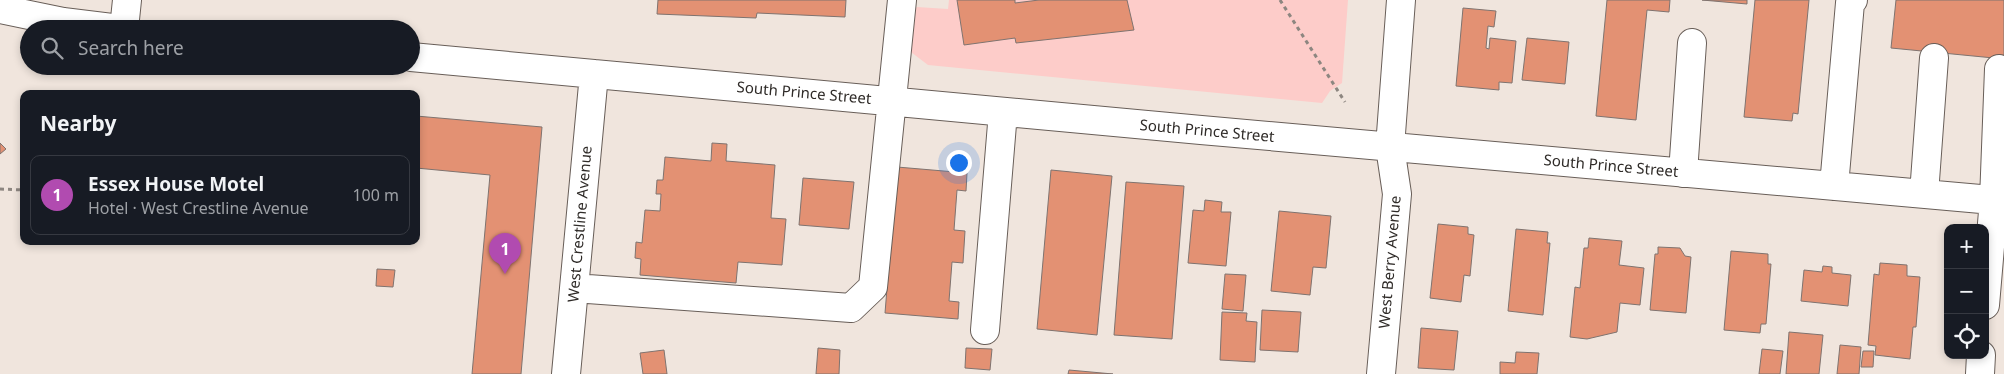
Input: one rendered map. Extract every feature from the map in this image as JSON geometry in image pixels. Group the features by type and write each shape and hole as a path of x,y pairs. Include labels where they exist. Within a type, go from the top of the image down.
{"street":[{"path":"125,20 127,0"},
{"path":"574,288 851,308 873,287 894,101 902,0"},
{"name":"West Berry Avenue","path":"1381,374 1397,194 1390,147 1401,0"},
{"path":"1834,186 1850,4 1853,0"},
{"path":"0,9 53,20"},
{"path":"1683,173 1692,43"},
{"name":"South Prince Street","path":"420,58 1390,147 1999,200"},
{"path":"1924,194 1934,58"},
{"path":"1989,275 1999,200 1999,69"},
{"name":"West Crestline Avenue","path":"566,374 594,74"},
{"path":"985,330 1003,112"},
{"path":"1980,374 1981,359"}],"path":[{"path":"1280,0 1345,102"},
{"path":"0,189 20,190"}],"shaded area":[{"path":"949,0 1348,0 1342,83 1330,91 1322,103 928,65 907,49 910,15 917,7 948,9"}],"building":[{"path":"658,0 846,0 845,17 757,13 756,18 657,14"},
{"path":"957,0 1015,0 1015,3 1039,0 1127,0 1134,30 1016,43 1015,38 964,45"},
{"path":"1607,0 1670,0 1669,12 1647,10 1636,120 1596,116"},
{"path":"1702,0 1747,0 1747,4"},
{"path":"1755,0 1809,0 1798,114 1793,113 1792,121 1744,117"},
{"path":"1896,0 2004,0 2004,59 1891,48"},
{"path":"1463,8 1496,11 1494,27 1488,26 1486,48 1489,49 1490,38 1516,41 1512,83 1499,82 1499,90 1456,86"},
{"path":"1527,38 1569,42 1565,84 1522,80"},
{"path":"420,116 542,127 521,374 472,374 490,175 420,168"},
{"path":"0,143 6,149 0,154"},
{"path":"712,143 727,144 726,161 775,165 771,218 786,219 782,265 738,262 736,283 640,275 641,259 635,258 636,242 642,243 645,210 660,211 661,194 656,194 657,180 663,180 665,157 711,161"},
{"path":"897,167 967,173 966,191 957,190 954,230 965,231 963,263 952,262 949,301 959,302 958,319 885,313"},
{"path":"1051,170 1112,176 1097,335 1037,329"},
{"path":"803,178 854,182 849,229 799,225"},
{"path":"1126,182 1184,186 1172,339 1114,335"},
{"path":"1205,200 1222,202 1221,212 1231,212 1226,266 1188,263 1193,210 1204,211"},
{"path":"1279,211 1331,216 1326,268 1313,267 1310,295 1271,291"},
{"path":"1438,224 1468,227 1468,234 1474,235 1470,276 1464,275 1461,302 1430,298"},
{"path":"1516,229 1548,232 1547,243 1550,243 1543,315 1508,311"},
{"path":"1589,238 1622,241 1619,265 1644,268 1640,305 1620,303 1617,332 1587,339 1570,337 1575,287 1580,288 1584,248 1588,248"},
{"path":"1658,247 1680,248 1685,256 1691,257 1686,313 1650,310 1655,254 1658,254"},
{"path":"1731,251 1768,254 1768,264 1771,264 1766,324 1761,324 1760,333 1724,330"},
{"path":"1880,263 1907,265 1907,276 1920,277 1916,327 1913,327 1910,359 1875,355 1876,346 1868,345 1874,274 1879,275"},
{"path":"1823,266 1832,267 1832,273 1851,275 1848,306 1801,301 1804,270 1822,272"},
{"path":"377,269 395,270 393,287 376,286"},
{"path":"1225,274 1246,275 1243,311 1222,309"},
{"path":"1262,310 1301,312 1298,352 1260,350"},
{"path":"1222,312 1247,313 1246,321 1257,322 1255,362 1220,360"},
{"path":"1421,328 1458,331 1454,370 1418,368"},
{"path":"1789,332 1823,335 1819,374 1786,374"},
{"path":"1840,345 1861,347 1859,374 1837,374"},
{"path":"818,348 840,350 839,374 816,374"},
{"path":"966,348 992,349 990,370 965,368"},
{"path":"1762,349 1783,351 1780,374 1759,374"},
{"path":"664,350 667,374 643,374 640,353"},
{"path":"1863,351 1874,351 1873,367 1861,367"},
{"path":"1516,352 1539,353 1537,374 1500,374 1500,362 1515,363"},
{"path":"1069,370 1113,374 1068,374"}],"place":[{"name":"Essex House Motel","path":"505,274"}]}
